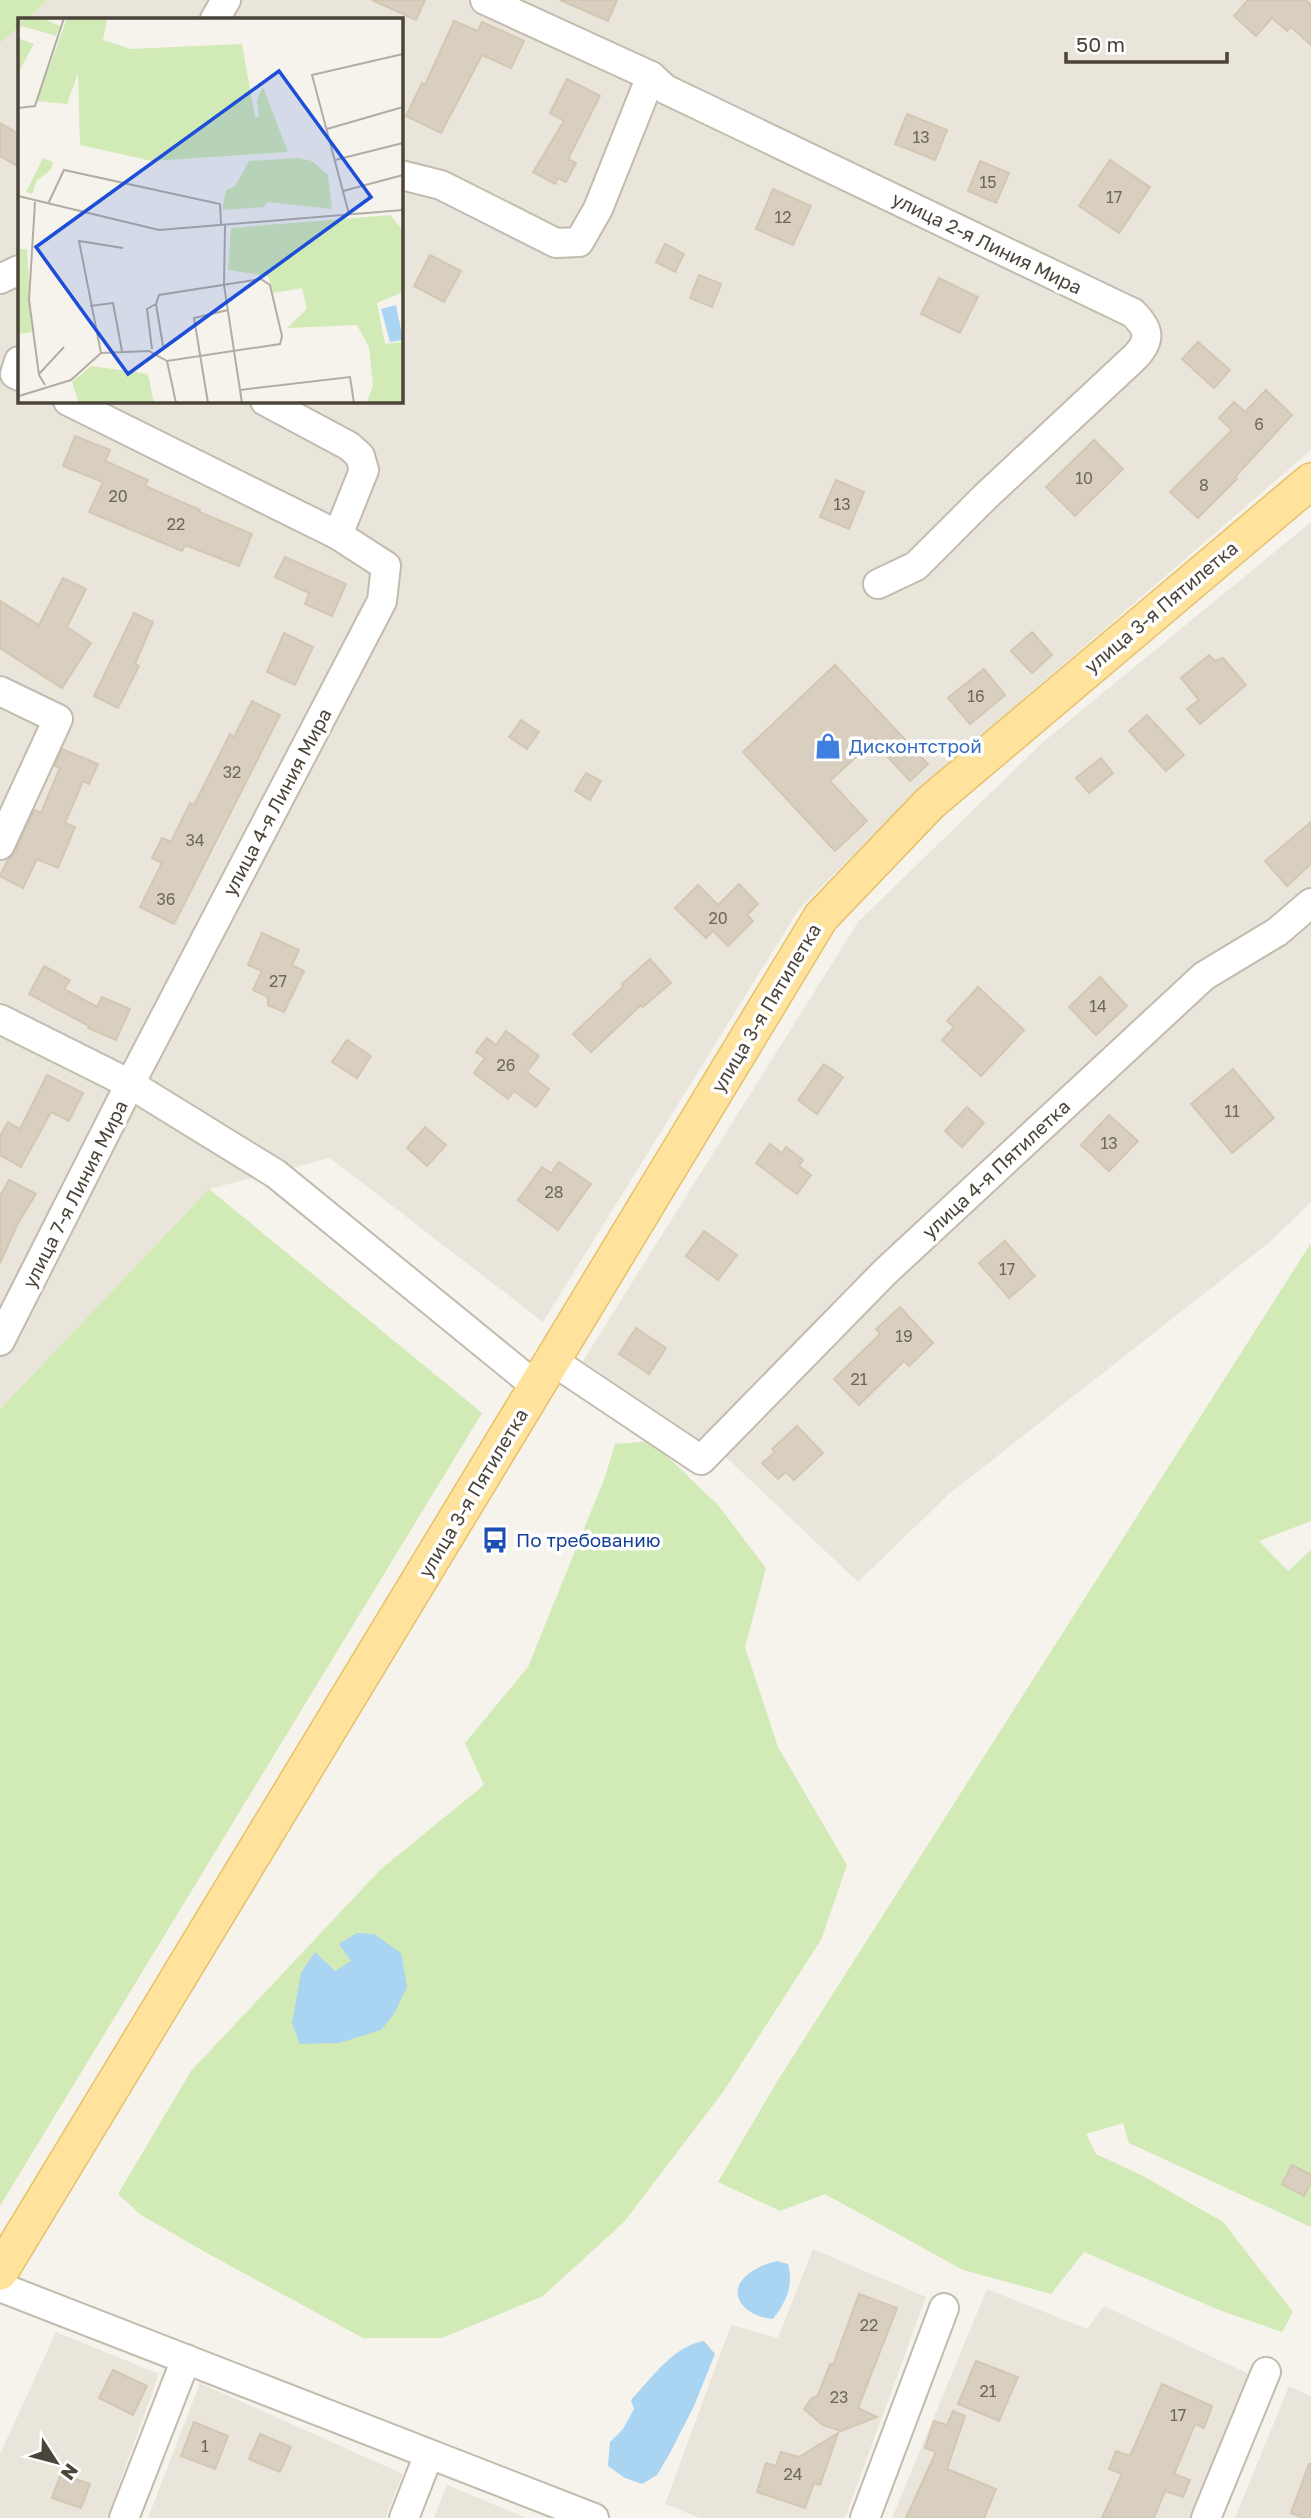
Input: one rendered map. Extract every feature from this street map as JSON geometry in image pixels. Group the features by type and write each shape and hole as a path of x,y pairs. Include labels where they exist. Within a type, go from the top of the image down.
{"main road":[{"name":"улица 3-я Пятилетка","path":"0,2272 821,917 930,803 1311,481"}],"street":[{"path":"216,18 226,0"},
{"name":"улица 2-я Линия Мира","path":"485,0 651,76 665,89 1133,313 1142,321 1147,335 1144,346 1135,357 985,497 916,566 878,584"},
{"path":"402,175 441,185 556,243 579,242 598,209 651,76"},
{"path":"0,279 18,270"},
{"name":"улица 4-я Линия Мира","path":"70,402 338,535 386,566 382,601 130,1084"},
{"path":"266,402 349,446 360,456 364,470 338,535"},
{"path":"0,691 58,719 0,845"},
{"name":"улица 4-я Пятилетка","path":"545,1374 701,1460 885,1272 1203,976 1277,932 1311,902"},
{"path":"0,1019 130,1084 276,1174 545,1374"},
{"name":"улица 7-я Линия Мира","path":"0,1341 130,1084"},
{"path":"0,2287 594,2518"},
{"path":"865,2518 944,2308"},
{"path":"124,2518 186,2359"},
{"path":"1206,2518 1266,2372"},
{"path":"404,2518 429,2454"}],"shaded area":[{"path":"47,0 1311,0 1311,450 922,787 799,909 543,1322 330,1158 209,1189 0,1409 0,43 18,28 18,402 402,402 402,18 29,18"},
{"path":"1311,522 1311,1202 1271,1241 949,1494 858,1582 729,1460 583,1361 858,922 1043,742"},
{"path":"813,2249 926,2297 845,2518 700,2518 665,2504 731,2325 778,2338"},
{"path":"987,2289 1087,2329 1104,2306 1253,2376 1196,2518 892,2518"},
{"path":"56,2332 159,2374 107,2518 0,2518 0,2454"},
{"path":"200,2383 403,2474 385,2518 148,2518"},
{"path":"1289,2386 1311,2396 1311,2518 1235,2518"},
{"path":"447,2485 526,2518 434,2518"}],"green space":[{"path":"0,0 47,0 29,18 18,18 18,28 0,43"},
{"path":"209,1189 482,1413 0,2206 0,1409"},
{"path":"1311,1243 1311,1521 1259,1541 1288,1571 1311,1550 1311,2227 1129,2143 1123,2123 1086,2134 1096,2154 1143,2176 1223,2222 1293,2312 1282,2332 1219,2310 1084,2252 1051,2294 963,2270 825,2194 780,2211 718,2182 778,2080"},
{"path":"651,1441 718,1505 766,1568 745,1647 778,1747 847,1865 821,1940 723,2092 624,2222 543,2296 442,2338 363,2338 141,2215 118,2194 191,2071 381,1869 484,1785 465,1743 528,1667 605,1477 615,1444"}],"water":[{"path":"357,1933 374,1934 401,1953 407,1987 394,2014 381,2030 339,2043 300,2044 292,2023 301,1973 315,1952 335,1971 351,1961 339,1944"},
{"path":"777,2261 788,2264 790,2279 785,2300 773,2319 752,2313 744,2307 738,2292 739,2284 745,2276 761,2266"},
{"path":"704,2341 715,2354 694,2406 671,2451 657,2475 642,2484 625,2478 608,2466 610,2442 623,2429 634,2409 631,2400 673,2356 682,2349"}],"building":[{"path":"372,0 425,0 416,20"},
{"path":"560,0 617,0 608,21"},
{"path":"1248,0 1306,0 1311,5 1311,45 1291,27 1287,31 1272,18 1256,36 1234,16"},
{"path":"454,21 478,31 482,22 524,41 511,68 482,55 441,133 406,116 422,83 425,85"},
{"path":"567,79 600,96 568,159 576,163 566,182 558,178 555,184 533,172 564,121 550,113"},
{"path":"907,114 947,130 935,160 895,144"},
{"path":"0,123 18,133 18,166 0,156"},
{"path":"1110,160 1150,187 1119,233 1079,206"},
{"path":"980,161 1009,173 996,203 968,191"},
{"path":"773,189 811,206 793,245 756,229"},
{"path":"665,244 684,254 675,272 656,262"},
{"path":"430,255 461,271 444,302 414,286"},
{"path":"699,275 721,284 712,307 690,298"},
{"path":"939,278 978,297 960,333 921,314"},
{"path":"1198,342 1230,370 1214,388 1182,359"},
{"path":"1266,390 1292,415 1235,477 1237,479 1198,518 1170,492 1232,430 1219,418 1234,402 1245,412"},
{"path":"75,436 110,450 105,461 148,480 145,486 252,534 239,566 185,545 182,551 89,512 103,482 63,466"},
{"path":"1094,440 1123,469 1075,516 1046,487"},
{"path":"836,480 864,492 849,529 820,517"},
{"path":"285,557 346,584 332,616 305,604 309,593 275,577"},
{"path":"63,578 86,589 67,627 91,643 62,688 0,648 0,601 39,625"},
{"path":"134,613 153,622 135,664 139,666 118,708 94,696"},
{"path":"1032,632 1052,655 1032,673 1011,651"},
{"path":"284,633 313,647 295,685 267,672"},
{"path":"1209,655 1215,661 1223,658 1246,685 1200,724 1187,709 1199,700 1181,678"},
{"path":"835,665 928,764 910,781 873,741 830,781 867,821 835,851 743,752"},
{"path":"984,669 1005,695 970,724 948,698"},
{"path":"252,701 280,715 174,924 140,907 162,863 152,858 162,838 171,842 190,803 194,805 230,734 234,737"},
{"path":"1147,715 1184,755 1166,771 1129,731"},
{"path":"521,720 539,732 527,749 509,737"},
{"path":"62,749 98,764 89,784 83,781 65,823 75,827 58,868 37,859 23,888 0,876 8,859 15,853 34,810 41,813 60,768 55,766"},
{"path":"1101,758 1113,773 1089,793 1076,778"},
{"path":"586,773 601,781 590,800 575,791"},
{"path":"1311,822 1311,864 1287,886 1265,861"},
{"path":"739,884 758,904 747,915 753,921 728,946 713,931 706,938 675,908 698,885 718,905"},
{"path":"262,933 299,950 292,965 304,971 284,1012 268,1005 268,997 253,990 262,971 248,965"},
{"path":"650,959 671,983 643,1007 641,1005 591,1052 573,1034"},
{"path":"44,966 70,980 64,989 97,1007 102,997 130,1009 116,1040 88,1028 89,1026 29,994"},
{"path":"1100,977 1127,1006 1096,1035 1069,1007"},
{"path":"978,987 1024,1030 981,1076 942,1040 954,1027 947,1021"},
{"path":"506,1031 539,1056 527,1072 549,1089 536,1107 514,1091 508,1099 474,1073 485,1058 476,1052 487,1038 496,1045"},
{"path":"347,1040 371,1056 357,1078 332,1062"},
{"path":"824,1064 843,1077 817,1114 798,1100"},
{"path":"1233,1069 1274,1118 1232,1153 1191,1104"},
{"path":"47,1075 83,1093 69,1121 51,1112 21,1167 0,1155 0,1136 8,1122 20,1129"},
{"path":"967,1107 984,1123 962,1147 945,1131"},
{"path":"1109,1115 1138,1141 1109,1171 1081,1145"},
{"path":"425,1127 446,1145 427,1166 407,1148"},
{"path":"770,1144 782,1153 786,1147 803,1160 799,1166 811,1175 797,1194 756,1163"},
{"path":"559,1162 591,1184 558,1230 518,1200 542,1167 551,1173"},
{"path":"9,1180 36,1194 18,1223 0,1263 0,1196"},
{"path":"704,1231 737,1255 718,1280 686,1256"},
{"path":"1005,1241 1035,1276 1009,1298 979,1263"},
{"path":"900,1307 933,1343 909,1366 904,1361 859,1405 834,1379 880,1334 876,1329"},
{"path":"636,1328 666,1348 649,1374 619,1354"},
{"path":"797,1426 823,1453 794,1480 786,1472 778,1479 762,1463 775,1452 772,1449"},
{"path":"1292,2165 1311,2175 1311,2183 1304,2196 1282,2184"},
{"path":"859,2294 897,2308 858,2408 877,2417 841,2431 823,2425 804,2409 811,2399 818,2395 830,2364 833,2365"},
{"path":"976,2361 1018,2377 999,2421 958,2404"},
{"path":"113,2370 147,2386 133,2415 99,2398"},
{"path":"1162,2384 1212,2406 1204,2428 1195,2424 1174,2474 1190,2480 1183,2497 1165,2491 1154,2518 1102,2518 1122,2474 1109,2469 1116,2451 1130,2456"},
{"path":"953,2411 965,2416 947,2469 996,2489 984,2518 906,2518 936,2452 925,2448 934,2421 947,2425"},
{"path":"194,2422 228,2436 215,2469 181,2456"},
{"path":"838,2433 820,2485 814,2483 805,2508 757,2492 766,2463 776,2466 781,2452 799,2457"},
{"path":"260,2434 291,2447 280,2472 249,2459"},
{"path":"1309,2464 1311,2518 1303,2518 1291,2513"},
{"path":"61,2474 90,2484 81,2508 52,2498"}],"place":[{"name":"Дисконтстрой","path":"828,746"},
{"name":"По требованию","path":"495,1540"}]}
